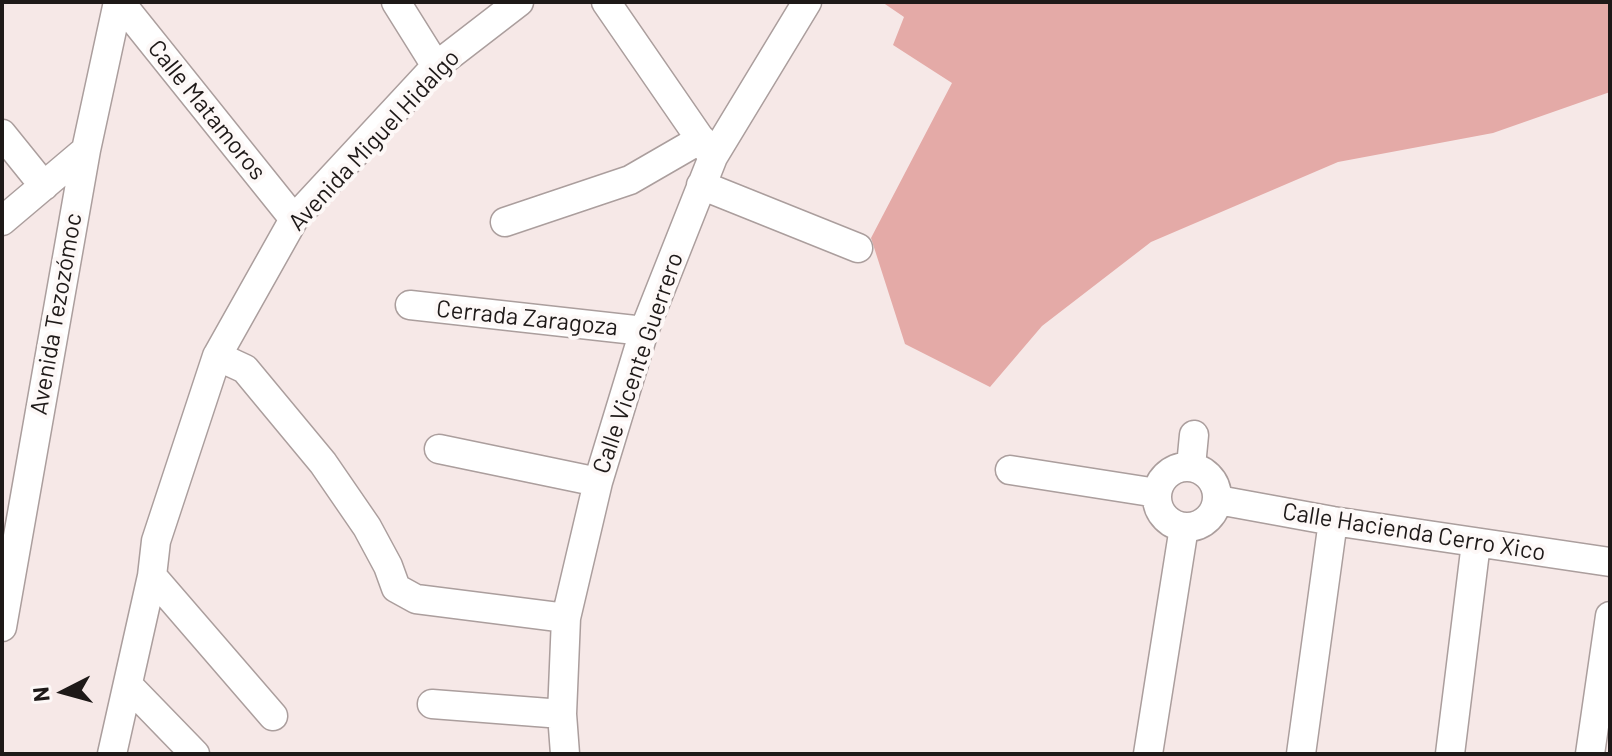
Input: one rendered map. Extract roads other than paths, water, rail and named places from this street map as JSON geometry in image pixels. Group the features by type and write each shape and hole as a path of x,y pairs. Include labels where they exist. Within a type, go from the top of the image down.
{"street":[{"name":"Avenida Tezozómoc","path":"2,627 8,542 86,150 119,2"},
{"name":"Calle Matamoros","path":"119,2 294,219"},
{"path":"396,2 436,66"},
{"name":"Avenida Miguel Hidalgo","path":"112,754 152,576 156,541 217,356 294,219 436,66 519,2"},
{"path":"505,222 630,180 707,148 606,2"},
{"name":"Calle Vicente Guerrero","path":"565,754 562,714 566,618 598,482 644,331 701,185 707,148 807,2"},
{"path":"2,134 44,186"},
{"path":"2,221 86,150"},
{"path":"701,185 858,248"},
{"name":"Cerrada Zaragoza","path":"410,305 644,331"},
{"path":"217,356 245,369 323,463 367,527 396,588 416,599 566,618"},
{"path":"1191,466 1194,435"},
{"path":"439,449 598,482"},
{"path":"1191,466 1202,469 1211,477 1217,488 1218,500 1207,520 1196,526 1184,527 1173,524 1163,516 1157,493 1160,481 1168,472 1191,466"},
{"path":"1010,470 1157,493"},
{"name":"Calle Hacienda Cerro Xico","path":"1218,500 1333,521 1610,562"},
{"path":"1301,754 1333,521"},
{"path":"1148,754 1184,527"},
{"path":"1450,754 1476,543"},
{"path":"152,576 273,716"},
{"path":"1590,754 1610,616"},
{"path":"128,685 195,754"},
{"path":"432,704 562,714"}]}
